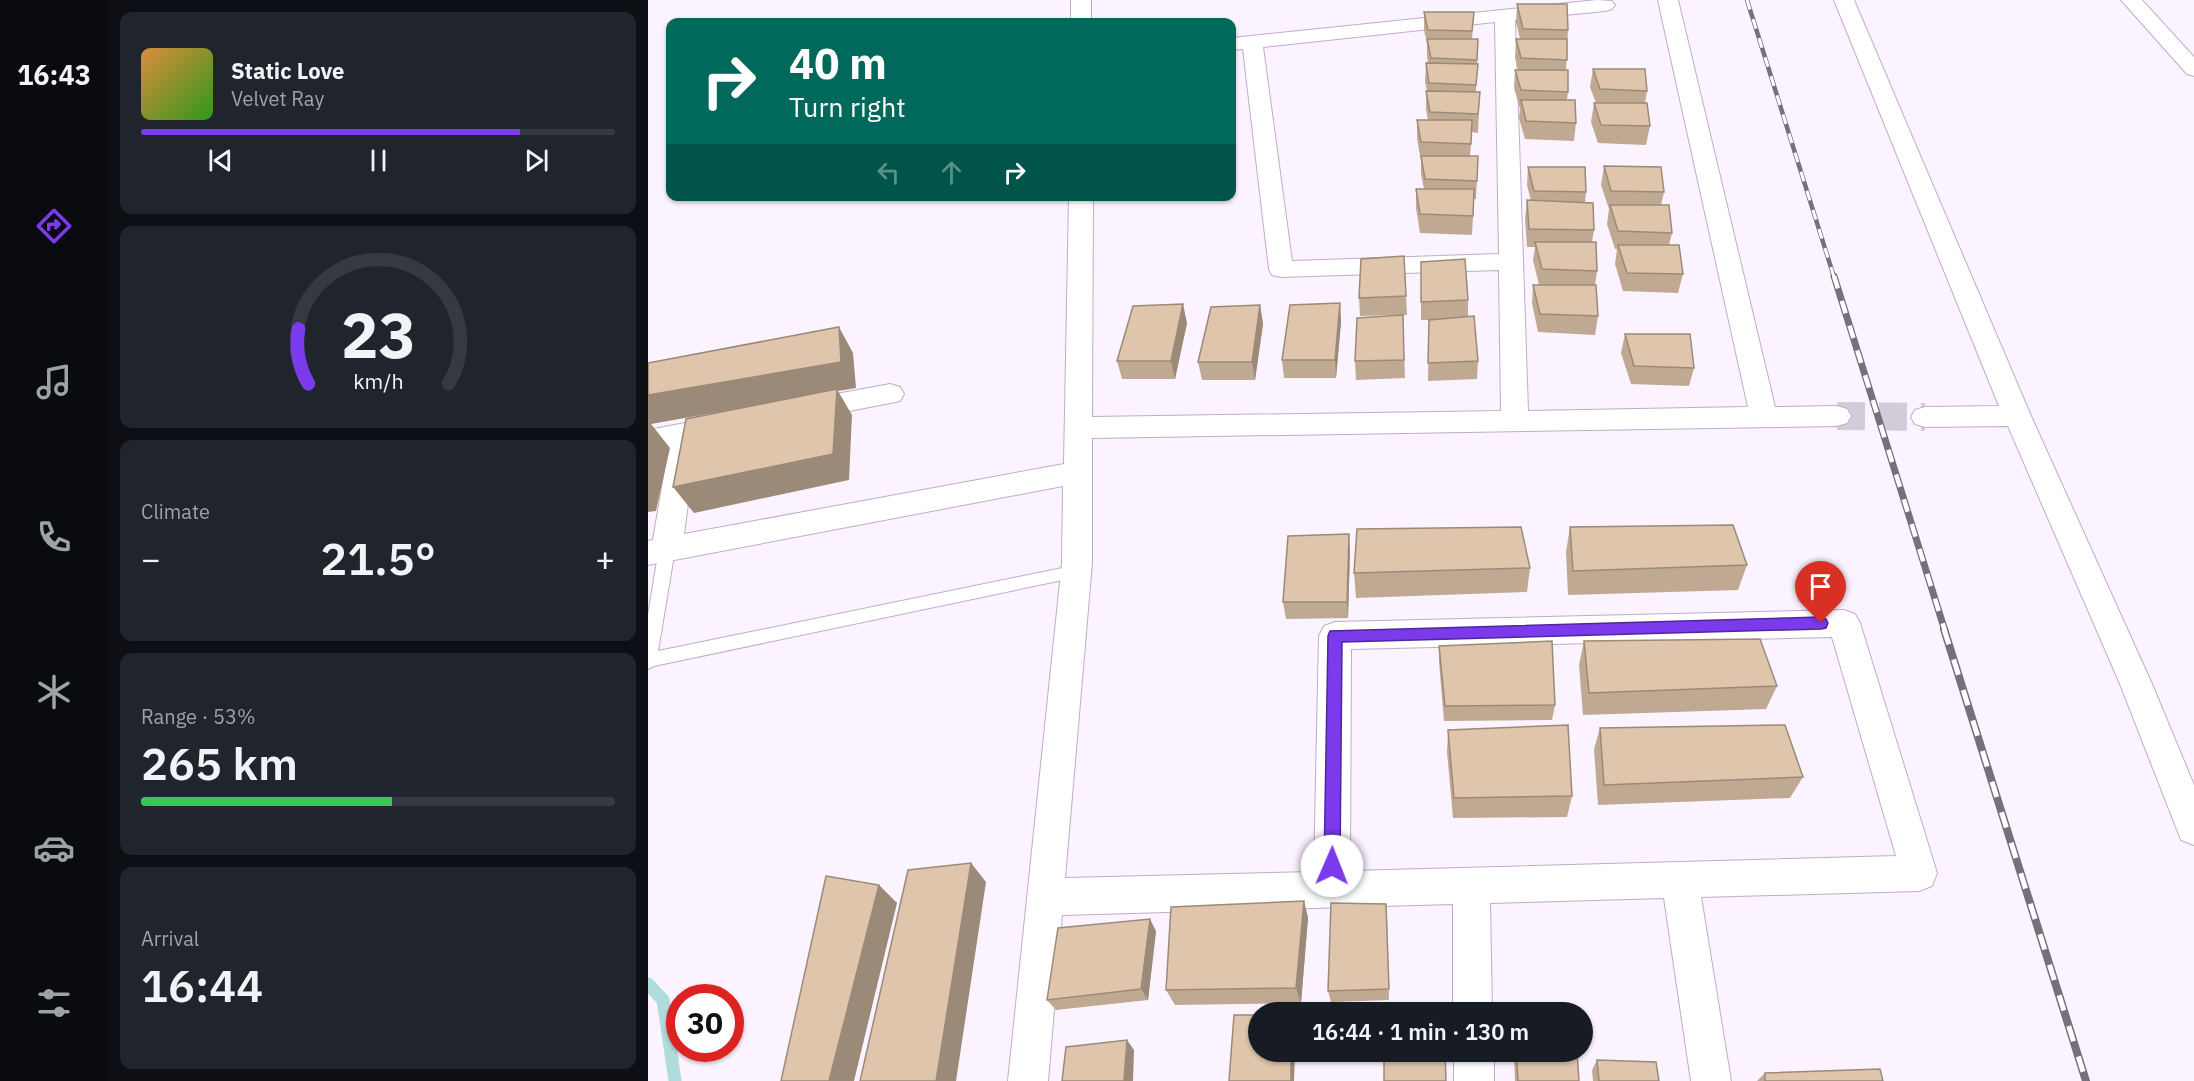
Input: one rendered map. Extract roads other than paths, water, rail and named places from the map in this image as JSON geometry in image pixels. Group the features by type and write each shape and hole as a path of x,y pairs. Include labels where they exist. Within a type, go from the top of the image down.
{"street":[{"path":"1081,0 1081,18"},
{"path":"1668,0 1764,417"},
{"path":"1844,0 2017,416 2136,684 2194,828"},
{"path":"2131,0 2194,70"},
{"path":"1511,262 1281,269 1242,43 1605,5"},
{"path":"1505,16 1515,421"},
{"path":"1028,1081 1077,572 1081,201"},
{"path":"648,440 890,394"},
{"path":"1079,428 1837,416"},
{"path":"1925,417 2017,416"},
{"path":"684,433 657,551 1078,472"},
{"path":"1046,897 1919,873 1844,623 1335,636 1332,889"},
{"path":"1680,879 1711,1081"},
{"path":"1471,887 1473,1002"},
{"path":"1474,1062 1474,1081"}],"lane":[{"path":"657,551 648,661 1077,572"}],"waterway":[{"path":"648,984 663,1000 675,1081"}],"tunnel":[{"path":"1837,416 1925,417"}],"railway":[{"path":"1747,0 1834,277"},
{"path":"1834,276 1945,631"},
{"path":"1944,629 2086,1081"}]}
